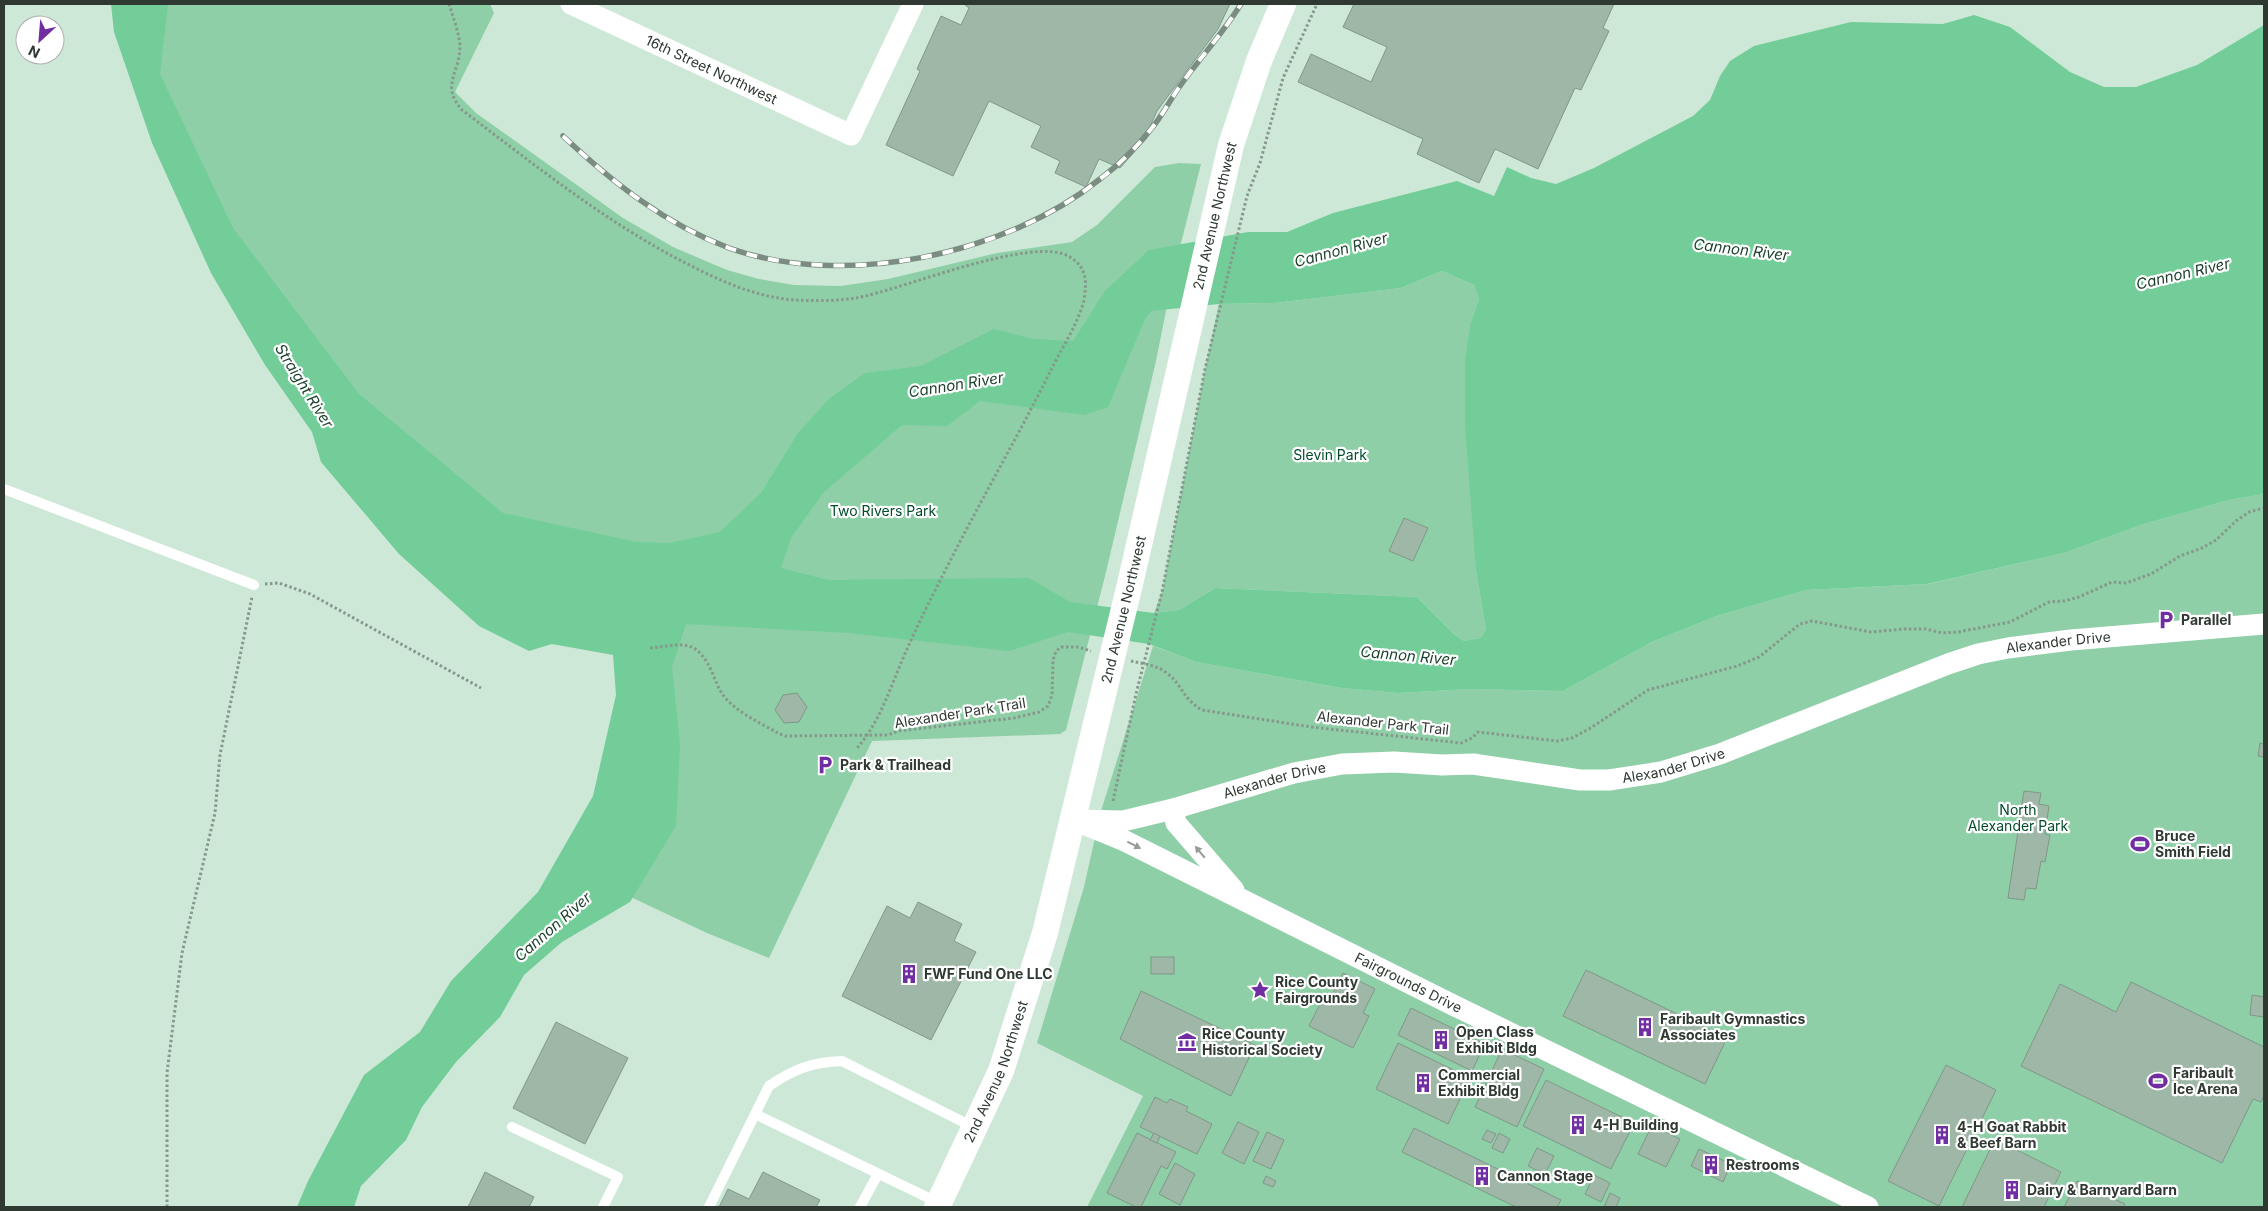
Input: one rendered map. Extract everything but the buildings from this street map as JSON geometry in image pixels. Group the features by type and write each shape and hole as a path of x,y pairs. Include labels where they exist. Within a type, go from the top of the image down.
{"street":[{"name":"16th Street Northwest","path":"572,4 851,135 913,4"},
{"name":"2nd Avenue Northwest","path":"938,1205 975,1128 1012,1040 1045,933 1130,584 1230,145 1246,96 1283,4"},
{"name":"Alexander Drive","path":"1072,820 1123,820 1173,809 1294,773 1342,764 1394,762 1473,764 1587,780 1609,780 1636,776 1678,768 1720,754 1948,664 1978,654 2071,640 2264,624"},
{"name":"Fairgrounds Drive","path":"1173,809 1176,823 1221,877 1244,901"},
{"name":"Fairgrounds Drive","path":"1072,820 1125,841 1868,1207"}],"lane":[{"path":"4,490 254,585"},
{"path":"709,1207 769,1086 787,1074 818,1062 842,1061 975,1128"},
{"path":"755,1114 938,1205"},
{"path":"512,1127 618,1177 603,1207"},
{"path":"860,1207 878,1174"}],"path":[{"path":"449,4 460,47 451,84 452,94 462,110 591,206 644,240 697,270 729,284 762,294 794,300 856,298 1002,258 1033,252 1062,252 1078,262 1084,270 1086,280 1083,303 1025,422 944,572 905,653 876,723 857,748"},
{"path":"1113,801 1136,694 1162,592 1205,369 1247,196 1260,163 1283,78 1317,4"},
{"name":"Alexander Park Trail","path":"1126,660 1157,667 1169,674 1191,704 1202,710 1311,727 1461,743 1472,738 1478,732 1557,741 1572,738 1588,730 1648,690 1737,666 1759,657 1800,624 1812,621 1871,632 1926,629 1942,633 1958,632 2010,622 2048,602 2080,597 2112,582 2126,583 2151,574 2180,556 2202,548 2216,540 2236,521 2249,512 2264,508"},
{"path":"167,1207 168,1073 182,952 215,813 220,755 254,585 279,583 310,594 481,688"},
{"path":"650,648 689,645 698,649 705,657 724,695 732,704 785,736 867,737"},
{"name":"Alexander Park Trail","path":"867,737 1014,718 1039,712 1048,706 1052,695 1053,660 1056,651 1061,647 1078,647 1097,652"}],"green space":[{"name":"Two Rivers Park","path":"127,4 490,4 494,13 455,92 476,113 623,218 673,247 727,270 759,279 794,285 841,286 888,279 997,253 1072,242 1097,225 1155,167 1179,163 1201,164 1174,271 1156,361 1106,572 1066,730 1060,734 872,741 769,958 707,933 601,883 638,614 298,381"},
{"name":"Slevin Park","path":"1442,271 1474,285 1479,299 1471,322 1476,571 1486,630 1480,638 1464,641 1455,635 1417,597 1215,588 1179,610 1154,613 1162,592 1219,304 1275,303 1401,288"},
{"name":"North Alexander Park","path":"2264,494 2264,1207 1087,1207 1143,1096 1037,1043 1084,887 1101,811 1153,646 1196,662 1342,688 1398,693 1470,689 1563,691 1652,642 1717,616 1806,590 1928,584 2064,553 2144,524 2229,500"}],"water":[{"path":"111,4 168,4 160,74 233,228 359,394 503,513 636,542 669,543 720,532 761,493 798,433 830,398 865,373 921,366 994,329 1033,339 1073,341 1105,291 1149,250 1248,232 1287,232 1333,213 1457,181 1494,196 1507,167 1531,178 1556,184 1594,168 1693,116 1710,100 1720,76 1730,61 1754,46 1851,22 1943,24 1974,15 2010,27 2070,72 2104,87 2136,87 2197,65 2264,25 2264,494 2229,500 2144,524 2064,553 1927,584 1806,590 1717,616 1652,642 1563,691 1470,689 1398,693 1342,688 1196,662 1149,644 1068,632 1009,651 849,633 686,624 672,667 680,745 676,826 630,902 562,942 524,975 500,1017 456,1062 422,1107 406,1140 361,1186 354,1207 297,1207 308,1181 364,1075 420,1032 451,981 538,892 593,796 616,695 613,655 552,644 529,651 479,626 399,554 321,462 312,432 265,365 211,273 152,143 114,32","holes":["1442,271 1474,285 1479,299 1471,322 1465,360 1465,425 1476,571 1486,630 1480,638 1464,641 1455,635 1417,597 1215,588 1179,610 1154,613 1070,602 1029,578 828,580 781,568 791,538 823,493 902,425 947,426 980,401 1084,415 1108,407 1145,319 1151,311 1219,304 1275,303 1401,288"]}],"railway":[{"path":"563,136 601,170 640,200 683,227 729,248 774,260 822,265 872,264 922,257 972,245 1019,228 1062,205 1100,179 1129,153 1149,131 1241,4"}],"place":[{"name":"Parallel","path":"2166,620"},
{"name":"Park & Trailhead","path":"825,765"},
{"name":"Bruce Smith Field","path":"2140,844"},
{"name":"FWF Fund One LLC","path":"909,974"},
{"name":"Rice County Fairgrounds","path":"1260,990"},
{"name":"Faribault Gymnastics Associates","path":"1645,1027"},
{"name":"Open Class Exhibit Bldg","path":"1441,1040"},
{"name":"Rice County Historical Society","path":"1187,1042"},
{"name":"Faribault Ice Arena","path":"2158,1081"},
{"name":"Commercial Exhibit Bldg","path":"1423,1083"},
{"name":"4-H Building","path":"1578,1125"},
{"name":"4-H Goat Rabbit & Beef Barn","path":"1942,1135"},
{"name":"Restrooms","path":"1711,1165"},
{"name":"Cannon Stage","path":"1482,1176"},
{"name":"Dairy & Barnyard Barn","path":"2012,1190"}],"water label":[{"name":"Cannon River","path":"1341,250"},
{"name":"Cannon River","path":"1741,250"},
{"name":"Cannon River","path":"2183,274"},
{"name":"Cannon River","path":"956,385"},
{"name":"Straight River","path":"304,386"},
{"name":"Cannon River","path":"1408,656"},
{"name":"Cannon River","path":"553,927"}]}
